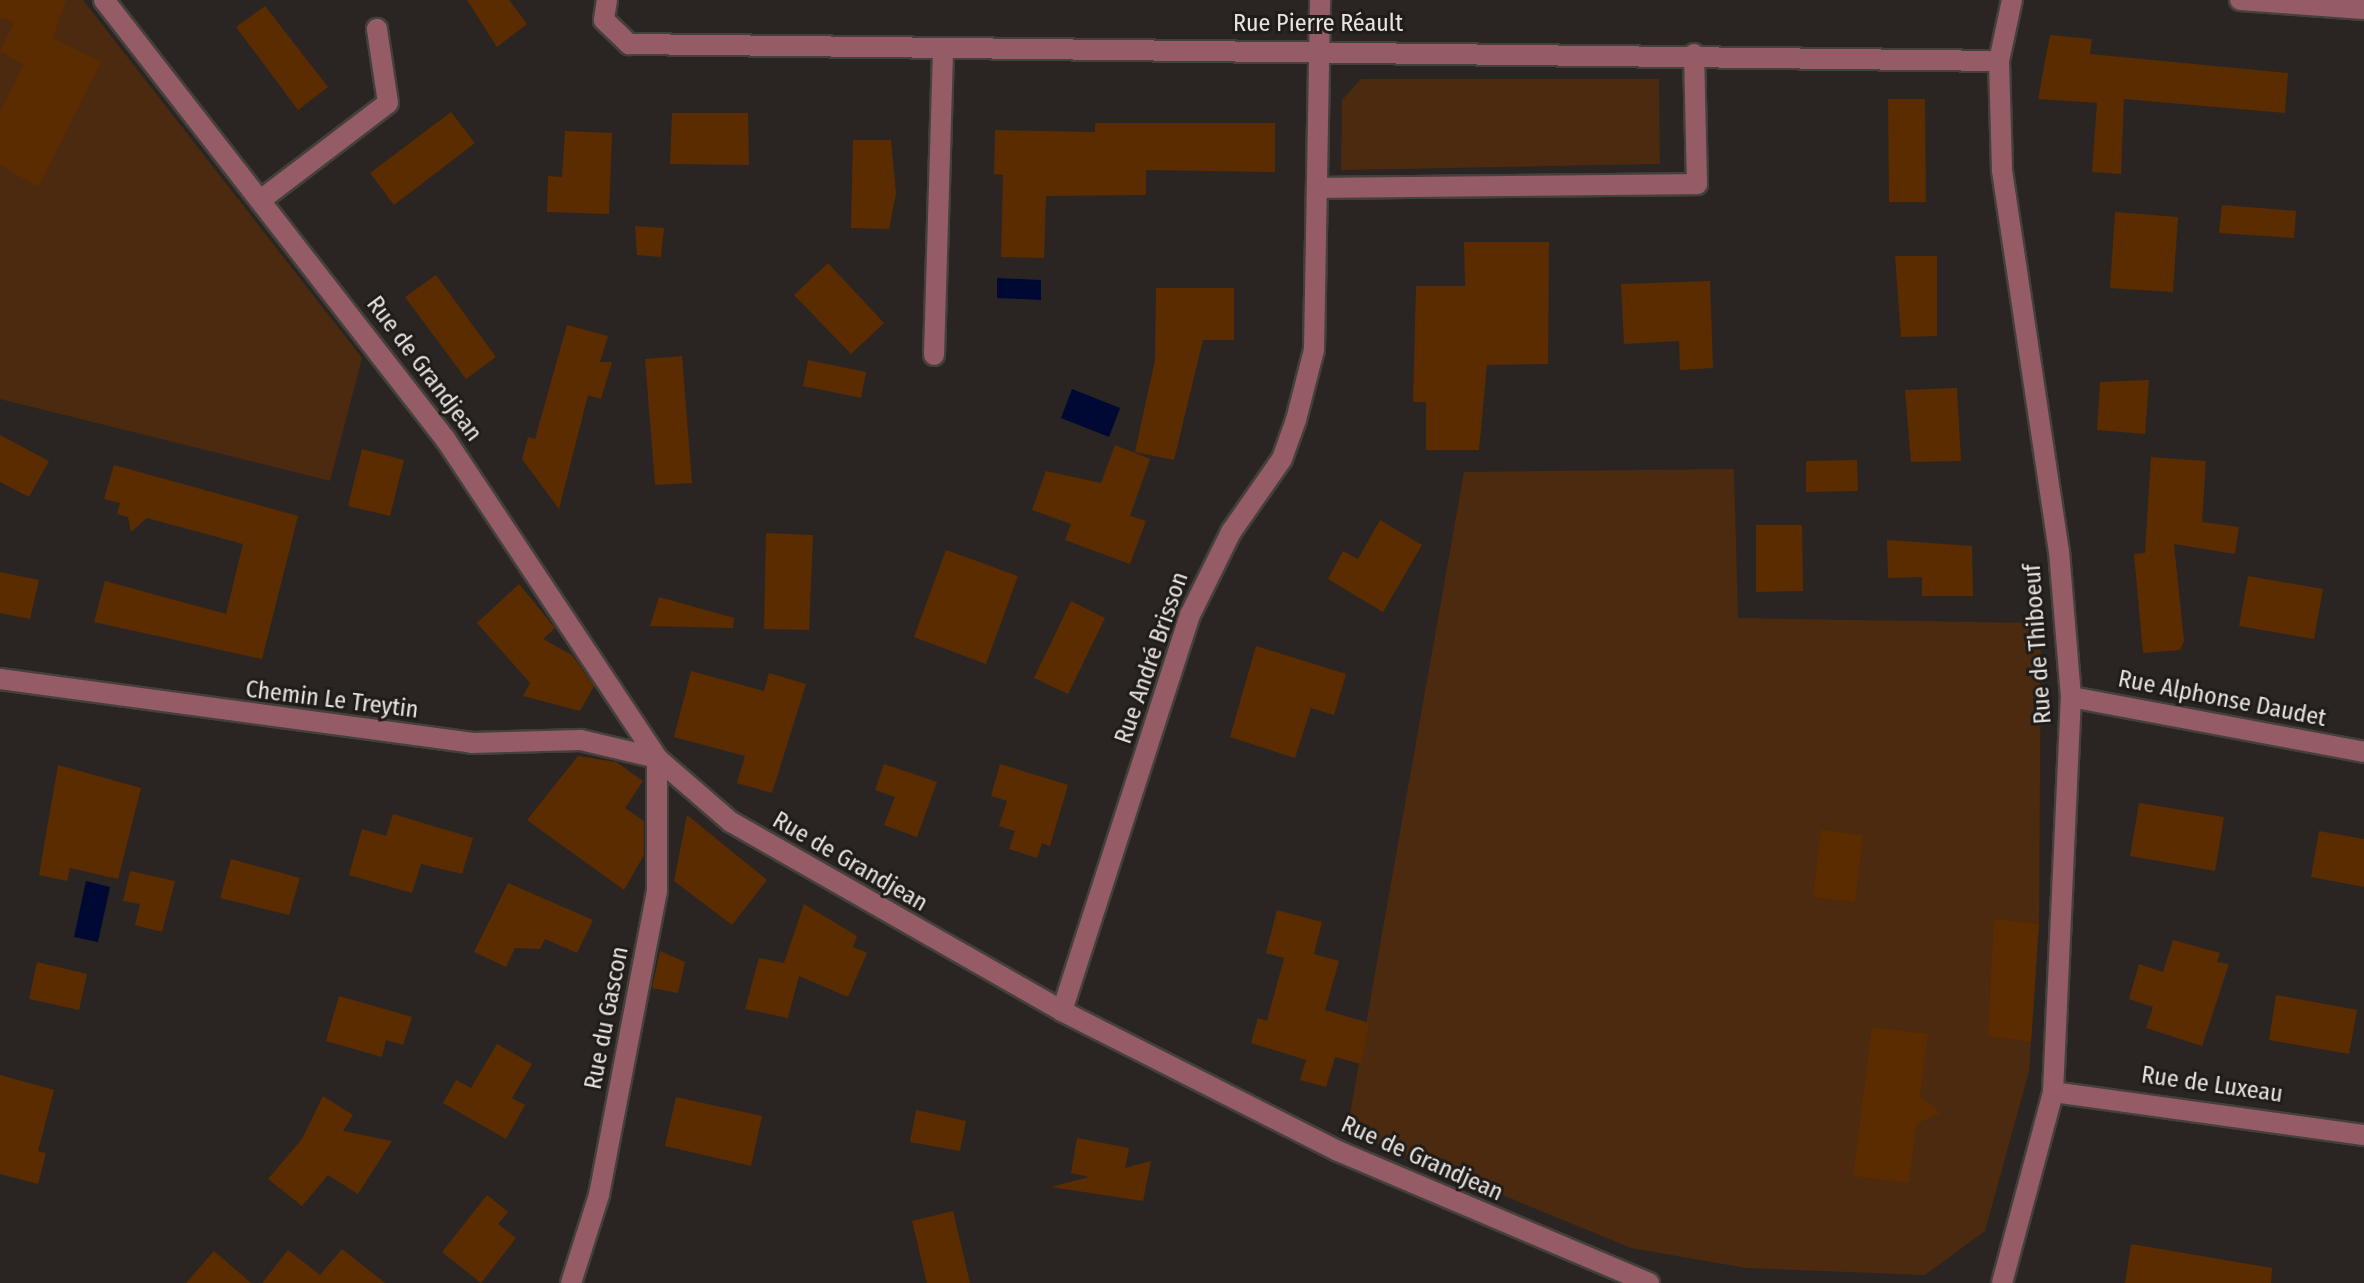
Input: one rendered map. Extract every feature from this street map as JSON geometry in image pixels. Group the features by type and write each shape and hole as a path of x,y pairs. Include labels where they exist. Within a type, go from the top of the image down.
{"street":[{"name":"Rue de Grandjean","path":"104,0 262,199 446,440 657,758 731,822 1062,1011 1338,1151 1649,1283"},
{"name":"Rue Pierre Réault","path":"607,0 604,20 629,44 943,50 1319,49 1999,61"},
{"name":"Rue André Brisson","path":"1062,1011 1190,615 1231,532 1282,459 1296,420 1314,350 1322,188 1320,0"},
{"name":"Rue de Thiboeuf","path":"2002,1283 2053,1092 2071,697 2059,552 2002,169 1999,61 2012,0"},
{"path":"2240,0 2364,9"},
{"path":"262,199 388,103 377,29"},
{"path":"934,355 943,50"},
{"path":"1322,188 1697,184 1694,54"},
{"name":"Chemin Le Treytin","path":"0,679 471,743 581,740 657,758"},
{"name":"Rue Alphonse Daudet","path":"2071,697 2364,752"},
{"name":"Rue du Gascon","path":"571,1283 599,1195 657,891 657,758"},
{"name":"Rue de Luxeau","path":"2053,1092 2364,1135"}],"shaded area":[{"path":"0,0 83,0 362,358 330,481 0,399"},
{"path":"1361,79 1659,79 1660,164 1341,170 1342,100"},
{"path":"1734,469 1738,618 2041,623 2039,923 2029,1071 1985,1231 1925,1275 1746,1268 1631,1248 1347,1131 1464,472"}],"water":[{"path":"997,278 1041,280 1041,300 997,298"},
{"path":"1072,389 1120,408 1109,437 1061,418"},
{"path":"86,881 110,887 98,942 74,937"}],"building":[{"path":"0,0 66,0 53,38 101,62 38,187 0,165 0,113 23,65 0,51 14,22 0,18"},
{"path":"467,0 509,0 527,24 497,47"},
{"path":"265,6 328,87 298,110 236,27"},
{"path":"2050,35 2092,39 2090,54 2288,73 2285,113 2124,99 2121,174 2092,172 2097,103 2038,99"},
{"path":"1888,99 1925,99 1926,202 1889,202"},
{"path":"451,112 475,143 394,205 370,173"},
{"path":"672,113 748,113 749,165 670,164"},
{"path":"1095,123 1275,123 1275,172 1146,170 1146,195 1046,196 1044,258 1001,257 1003,175 994,174 995,130 1095,132"},
{"path":"565,131 612,133 609,214 547,212 548,176 562,177"},
{"path":"853,140 891,140 896,193 889,229 851,228"},
{"path":"2222,205 2296,211 2294,238 2219,233"},
{"path":"2115,212 2178,217 2173,292 2110,288"},
{"path":"635,226 664,228 661,257 637,255"},
{"path":"1464,242 1549,242 1548,364 1487,365 1479,450 1426,450 1426,402 1413,402 1416,286 1465,286"},
{"path":"1895,256 1937,256 1937,336 1901,337"},
{"path":"828,263 884,323 851,354 794,295"},
{"path":"436,275 496,357 466,379 405,297"},
{"path":"1710,281 1713,368 1680,370 1679,341 1624,344 1621,284"},
{"path":"1156,288 1234,288 1234,340 1203,340 1174,460 1135,452 1155,360"},
{"path":"567,325 608,336 600,362 612,362 601,399 588,395 559,509 522,459 528,437 535,439"},
{"path":"682,356 692,483 655,485 645,359"},
{"path":"808,360 866,372 861,398 803,386"},
{"path":"2149,380 2145,434 2097,430 2100,382"},
{"path":"1957,388 1961,461 1911,462 1905,390"},
{"path":"0,435 49,461 29,497 0,482"},
{"path":"1115,445 1150,459 1130,516 1146,521 1130,564 1065,540 1071,524 1032,510 1046,471 1101,483"},
{"path":"362,449 404,460 390,516 348,506"},
{"path":"2151,457 2206,461 2202,522 2239,527 2235,554 2174,544 2184,641 2180,650 2143,653 2134,554 2145,553"},
{"path":"1857,460 1858,491 1806,492 1806,461"},
{"path":"114,465 298,516 262,659 94,622 105,581 226,614 243,544 147,518 131,532 128,517 117,514 120,503 104,499"},
{"path":"1380,520 1422,545 1383,612 1328,579 1343,551 1358,559"},
{"path":"1756,525 1802,525 1803,591 1756,592"},
{"path":"766,533 813,535 809,630 764,629"},
{"path":"1887,540 1972,546 1973,596 1922,596 1922,577 1888,578"},
{"path":"946,550 1018,576 986,664 914,637"},
{"path":"0,572 39,580 30,619 0,613"},
{"path":"2248,576 2323,589 2314,639 2239,626"},
{"path":"519,584 555,628 543,639 572,655 594,686 580,711 523,696 530,683 477,623"},
{"path":"659,597 734,618 733,628 650,626"},
{"path":"1071,601 1105,618 1068,694 1034,678"},
{"path":"1256,646 1346,674 1334,715 1311,708 1295,758 1230,737"},
{"path":"691,671 764,691 769,673 806,684 772,793 737,783 745,756 674,737"},
{"path":"578,756 616,762 643,781 625,808 644,821 644,855 624,890 527,820"},
{"path":"884,764 937,782 917,837 884,825 895,797 875,790"},
{"path":"1000,764 1068,785 1050,846 1042,843 1037,858 1009,849 1015,831 999,826 1007,801 991,796"},
{"path":"58,765 141,788 118,879 70,868 67,881 39,875"},
{"path":"2139,803 2224,817 2215,871 2130,856"},
{"path":"393,814 473,838 462,874 421,864 412,893 349,875 362,829 386,836"},
{"path":"687,815 767,880 732,925 674,881"},
{"path":"1821,830 1863,835 1855,902 1813,897"},
{"path":"2319,831 2364,839 2364,887 2311,877"},
{"path":"231,859 300,878 289,915 220,898"},
{"path":"130,871 175,881 162,932 135,925 140,904 123,901"},
{"path":"508,883 593,920 577,953 545,939 540,949 515,948 506,967 474,952"},
{"path":"804,904 857,936 853,947 867,953 848,997 799,976 788,1018 745,1009 759,958 784,963"},
{"path":"1277,910 1322,922 1314,954 1339,961 1325,1010 1369,1023 1361,1064 1335,1057 1326,1087 1300,1080 1306,1060 1251,1043 1258,1018 1267,1021 1284,958 1266,953"},
{"path":"1994,919 2039,924 2031,1042 1988,1036"},
{"path":"2173,940 2220,953 2217,962 2229,964 2202,1046 2146,1028 2153,1007 2129,999 2139,964 2163,972"},
{"path":"660,951 685,962 678,993 652,988"},
{"path":"37,962 87,974 79,1010 29,999"},
{"path":"2276,995 2357,1010 2349,1054 2269,1040"},
{"path":"339,996 412,1017 403,1045 386,1040 382,1057 326,1041"},
{"path":"1872,1027 1928,1034 1920,1096 1940,1113 1916,1124 1909,1183 1853,1176"},
{"path":"497,1044 532,1064 512,1098 525,1105 506,1139 443,1103 456,1080 471,1088"},
{"path":"0,1075 54,1090 38,1151 46,1153 38,1184 0,1174"},
{"path":"323,1096 353,1115 343,1131 392,1141 358,1194 328,1175 302,1206 268,1179 302,1139"},
{"path":"676,1097 762,1116 751,1166 665,1146"},
{"path":"916,1110 966,1121 960,1151 910,1142"},
{"path":"1077,1138 1129,1148 1125,1168 1151,1161 1143,1201 1051,1187 1089,1177 1071,1173"},
{"path":"487,1195 508,1212 498,1224 516,1238 481,1283 442,1252"},
{"path":"953,1211 970,1283 927,1283 912,1221"},
{"path":"2131,1244 2272,1268 2271,1283 2125,1283"},
{"path":"342,1249 385,1283 262,1283 288,1250 320,1275"},
{"path":"214,1251 251,1283 186,1283"}]}
